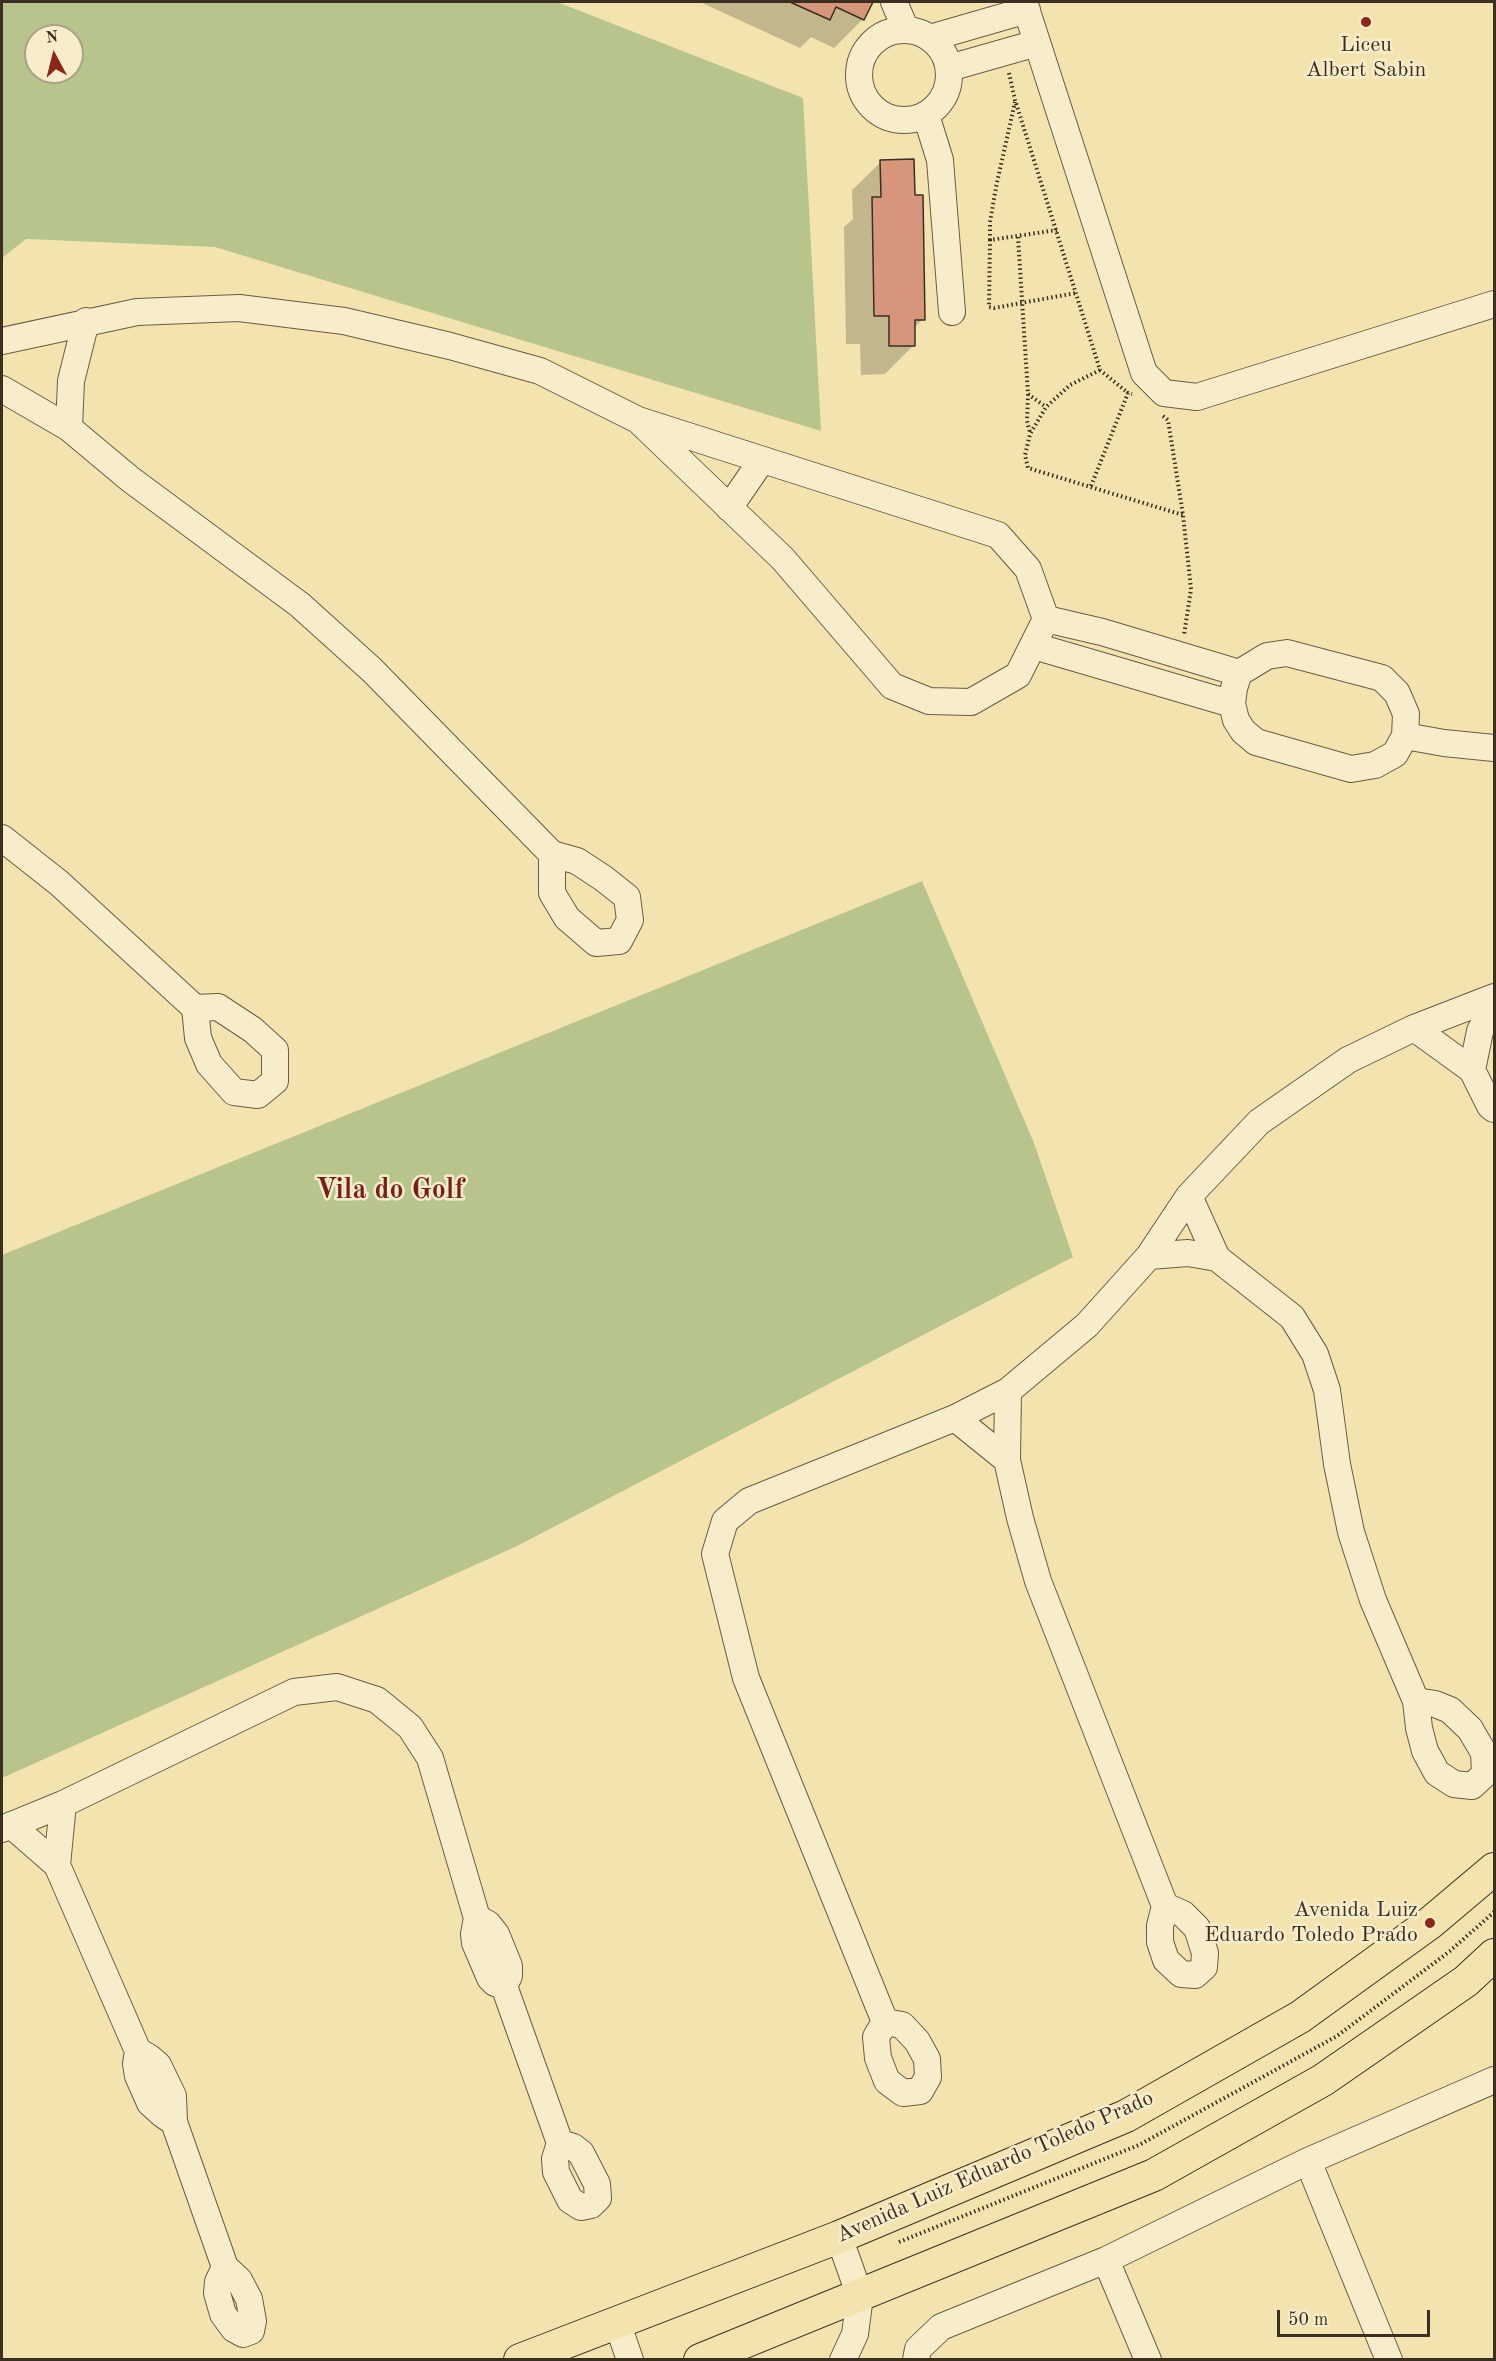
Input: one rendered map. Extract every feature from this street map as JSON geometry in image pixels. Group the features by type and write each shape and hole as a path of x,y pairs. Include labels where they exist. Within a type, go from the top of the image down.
{"main road":[{"name":"Avenida Luiz Eduardo Toledo Prado","path":"520,2360 839,2237 1136,2110 1300,2017 1430,1923 1494,1869"},
{"path":"700,2360 1154,2175 1323,2080 1466,1981 1494,1955"}],"street":[{"path":"894,2 906,30"},
{"path":"930,38 1026,6 1144,373 1164,393 1197,397 1494,304"},
{"path":"906,30 919,32 930,38 939,46 949,69 949,82 945,95 926,115 912,120 896,120 882,115 870,105 860,85 860,63 866,49 877,38 891,32 906,30"},
{"path":"949,69 1037,43"},
{"path":"926,115 940,160 952,312"},
{"path":"2,341 86,321 137,312 240,308 344,321 450,346 540,371 638,420 998,535 1028,569 1046,619 1018,675 971,702 929,701 892,686 783,559 638,420"},
{"path":"69,428 71,381 86,321"},
{"path":"2,389 69,428 130,479 300,605 372,670 552,854"},
{"path":"729,508 762,460"},
{"path":"1046,619 1102,632 1239,673"},
{"path":"1034,646 1232,704"},
{"path":"1287,653 1382,678 1397,693 1406,714 1405,736 1395,754 1375,765 1351,769 1256,742 1243,731 1236,720 1232,704 1239,673 1268,656 1287,653"},
{"path":"1405,736 1494,748"},
{"path":"2,838 59,883 195,1008"},
{"path":"885,2022 746,1678 715,1554 724,1521 749,1501 955,1418 1008,1391 1087,1325 1149,1256 1190,1196 1259,1122 1348,1060 1413,1028 1494,997"},
{"path":"1472,1070 1480,1031 1494,1004"},
{"path":"1413,1028 1472,1070 1494,1110"},
{"path":"1190,1196 1217,1258 1292,1317 1315,1354 1328,1390 1336,1464 1351,1532 1373,1600 1416,1701"},
{"path":"1149,1256 1188,1253 1217,1258"},
{"path":"1008,1391 1007,1460 1020,1518 1038,1581 1165,1906"},
{"path":"955,1418 1007,1460"},
{"path":"6,1827 63,1804 294,1692 337,1687 377,1700 410,1727 430,1758 477,1918 488,1924 496,1934 509,1966 509,1976 504,1986 560,2143"},
{"path":"63,1804 57,1865 138,2051 158,2065 174,2096 174,2121 225,2267"},
{"path":"6,1827 57,1865"},
{"path":"916,2360 918,2349 941,2327 1106,2260 1308,2161 1494,2080"},
{"path":"1308,2161 1389,2360"},
{"path":"839,2237 860,2295 855,2334 843,2360"},
{"path":"1106,2260 1148,2360"},
{"path":"617,2322 630,2360"}],"path":[{"path":"1004,52 1016,100 1100,370 1128,393 1136,396"},
{"path":"1016,100 990,222 989,307 1076,293"},
{"path":"990,240 1058,230"},
{"path":"1018,237 1028,394 1027,421 1030,434"},
{"path":"1100,370 1070,385 1046,407 1030,434 1025,455 1028,468 1184,515"},
{"path":"1091,486 1128,393"},
{"path":"1028,394 1046,407"},
{"path":"1160,414 1168,420 1184,515 1191,589 1186,626 1178,654"}],"green space":[{"path":"2,2 557,2 803,98 821,431 215,247 26,239 2,258"},
{"path":"922,881 1034,1143 1073,1257 515,1547 2,1778 2,1255"}],"building":[{"path":"790,2 873,2 864,20 836,7 830,20"},
{"path":"914,159 915,195 923,195 925,320 915,320 915,346 889,346 889,316 874,316 872,197 881,197 880,160"}],"place":[{"name":"Liceu Albert Sabin","path":"1366,22"},
{"name":"Avenida Luiz Eduardo Toledo Prado","path":"1430,1923"}],"district":[{"name":"Vila do Golf","path":"390,1191"}]}
